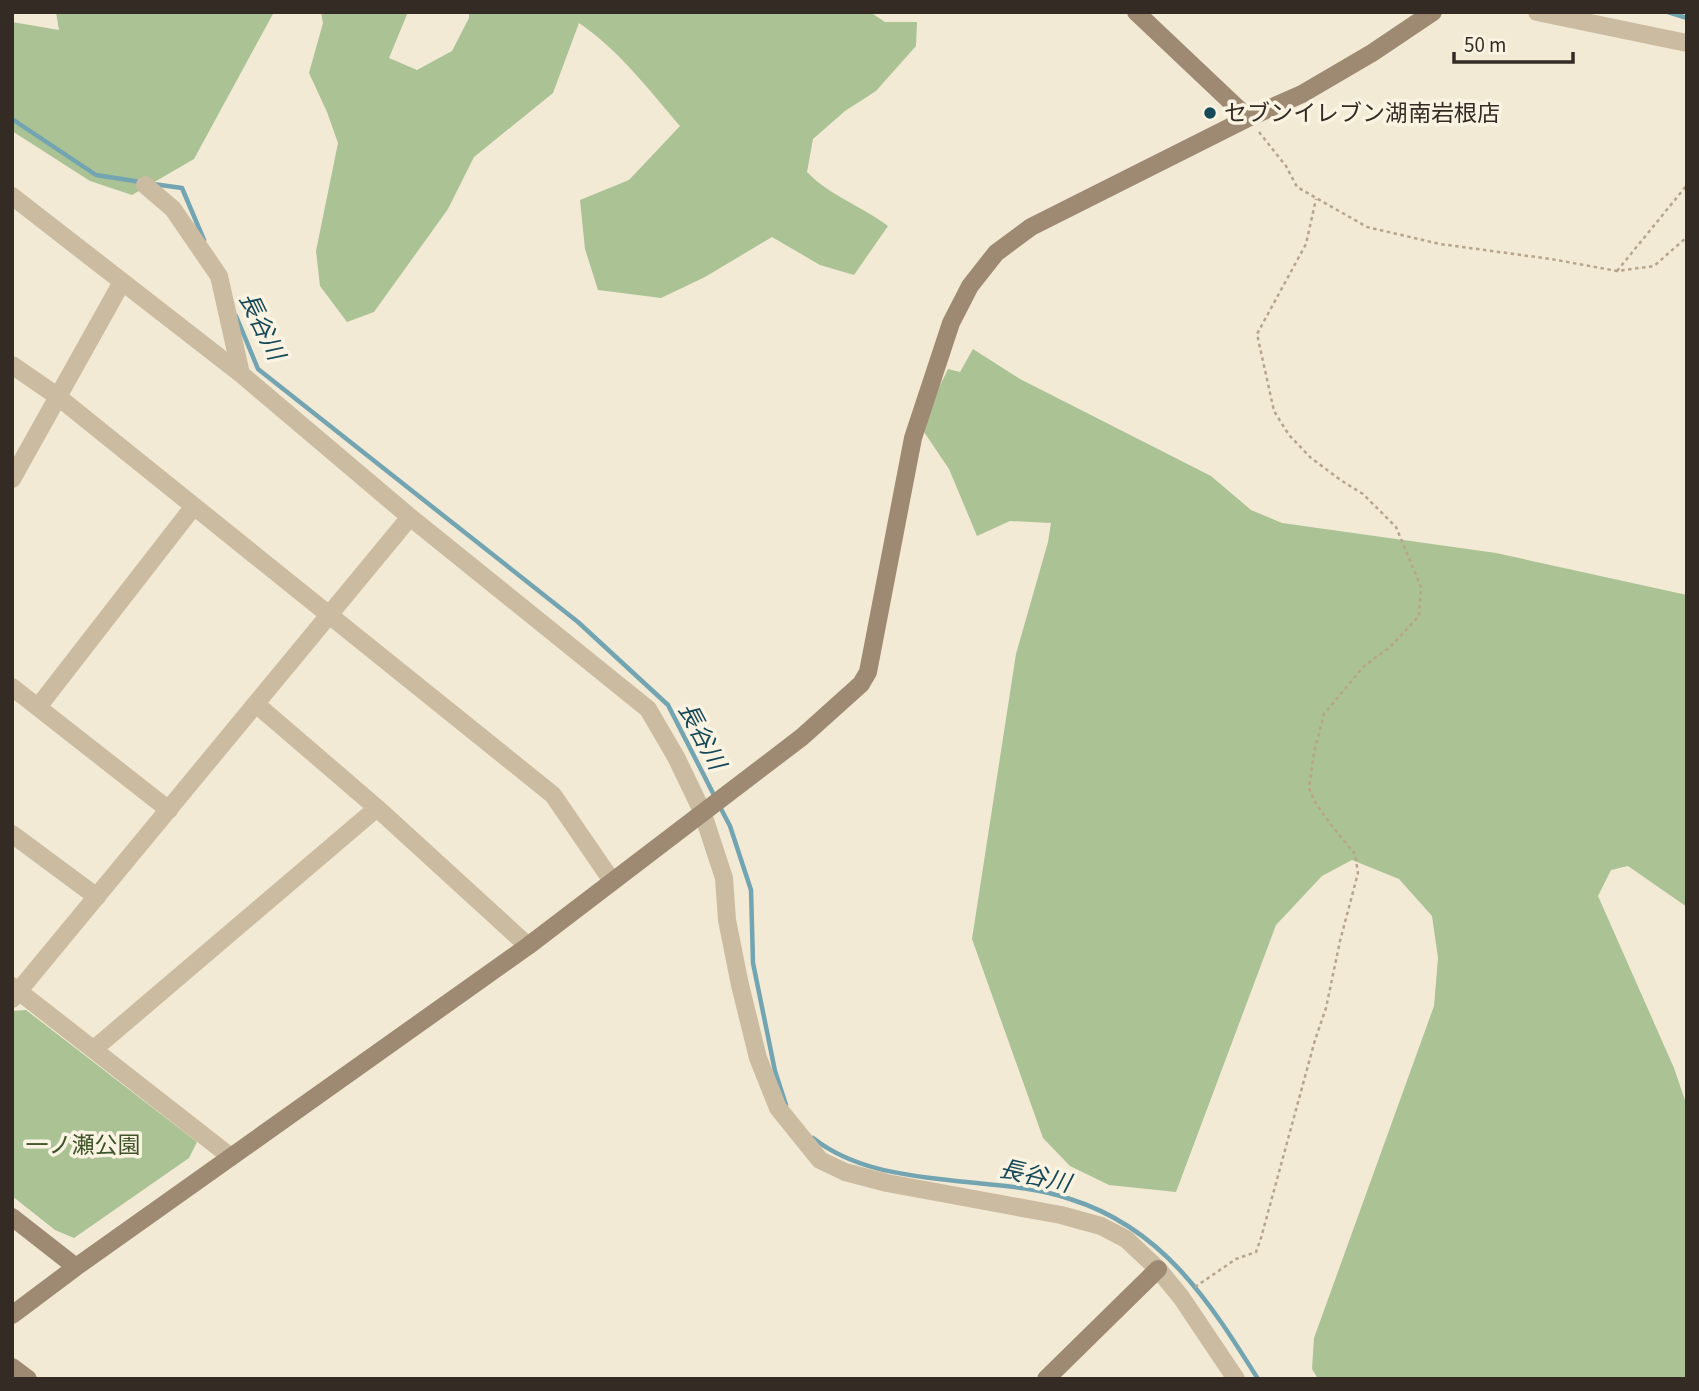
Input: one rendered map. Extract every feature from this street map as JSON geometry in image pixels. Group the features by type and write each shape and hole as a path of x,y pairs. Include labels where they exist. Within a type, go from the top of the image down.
{"street":[{"path":"1136,12 1248,118"},
{"path":"12,1315 528,946 802,737 861,684 868,673 913,438 951,323 976,278 996,253 1031,227 1248,118 1302,94 1372,54 1433,12"},
{"path":"1537,12 1687,43"},
{"path":"145,185 173,209 219,276 241,374"},
{"path":"12,196 241,374 411,517 648,709 702,811 724,877 727,920 758,1058 778,1108 820,1160 845,1172 877,1180 933,1193 1061,1215 1101,1226 1125,1239 1158,1269 1181,1297 1236,1379"},
{"path":"12,479 121,282"},
{"path":"12,365 57,396 553,795 612,881"},
{"path":"38,707 194,506"},
{"path":"231,1157 94,1049 14,992 97,897 411,517"},
{"path":"12,687 169,810"},
{"path":"256,704 377,808 528,946"},
{"path":"94,1049 377,808"},
{"path":"12,834 97,897"},
{"path":"12,1217 76,1267"},
{"path":"1046,1379 1158,1269"},
{"path":"12,1367 29,1379"}],"path":[{"path":"1248,118 1286,166 1297,187 1367,227 1440,244 1617,271 1654,266 1687,237"},
{"path":"1617,271 1687,185"},
{"path":"1181,1297 1236,1259 1255,1252 1326,1008 1358,873 1355,853 1331,825 1309,788 1324,714 1364,666 1390,647 1419,616 1421,587 1396,527 1363,494 1311,458 1289,435 1275,411 1257,334 1306,244 1316,199"}],"green space":[{"path":"56,12 274,12 194,159 132,195 90,181 12,131 12,22 59,30"},
{"path":"321,12 408,12 389,58 417,70 452,51 469,18 469,12 870,12 885,22 917,22 916,46 876,91 845,111 813,139 807,172 826,188 888,226 854,275 820,265 772,237 705,277 661,298 598,290 585,249 580,200 629,180 680,126 620,58 579,23 553,93 474,157 448,209 374,312 347,322 320,286 316,251 338,143 309,73 323,23"},
{"path":"973,349 1020,379 1211,476 1251,510 1282,523 1496,553 1687,595 1687,907 1628,866 1611,870 1598,896 1674,1068 1687,1106 1687,1379 1318,1379 1312,1369 1314,1338 1434,1006 1438,958 1432,916 1399,879 1352,860 1322,876 1276,925 1176,1192 1109,1185 1070,1166 1043,1138 972,939 1016,654 1051,523 1010,521 977,536 949,469 920,426 948,369 960,372"},
{"name":"一ノ瀬公園","path":"26,1010 197,1142 189,1158 74,1238 55,1230 12,1196 12,1011"}],"waterway":[{"path":"1668,12 1687,18"},
{"name":"長谷川","path":"12,119 96,175 141,182"},
{"name":"長谷川","path":"153,184 182,188 204,240"},
{"name":"長谷川","path":"236,316 258,369 578,622 668,705 715,797"},
{"name":"長谷川","path":"719,805 730,826 751,890 753,963 775,1071 786,1105"},
{"name":"長谷川","path":"813,1138 844,1157 877,1168 912,1176 1040,1191 1103,1212 1132,1228 1181,1271 1202,1295 1258,1379"}],"place":[{"name":"セブンイレブン湖南岩根店","path":"1210,113"}]}
